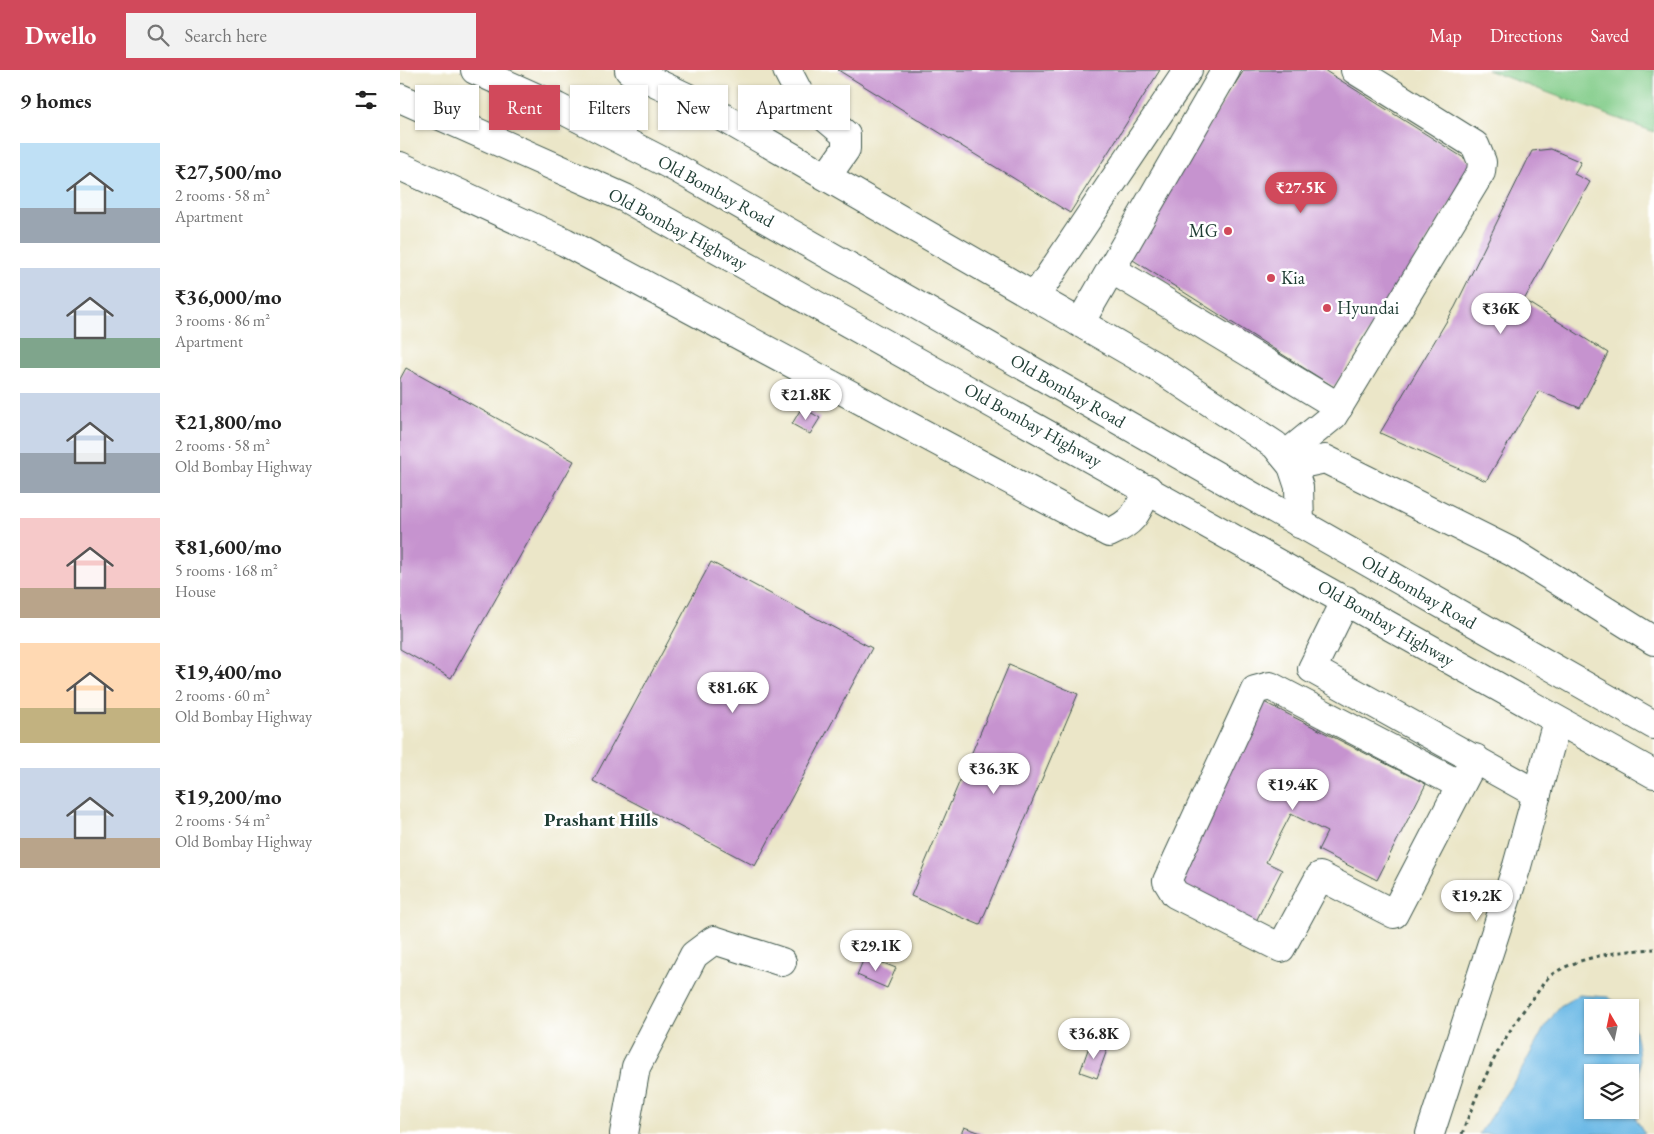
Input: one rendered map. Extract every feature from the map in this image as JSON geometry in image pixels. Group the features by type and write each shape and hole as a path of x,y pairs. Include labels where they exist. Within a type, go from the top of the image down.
{"main road":[{"name":"Old Bombay Road","path":"475,70 557,107 678,169 1654,725"},
{"path":"629,70 695,100 1035,296 1168,374 1275,445 1288,461 1299,487 1300,524"},
{"path":"787,70 801,97 846,135 846,149 827,176"},
{"path":"1035,296 1188,70"},
{"path":"1080,323 1226,70"},
{"path":"1288,461 1333,416 1481,172 1482,162 1475,145 1355,70"},
{"name":"Old Bombay Highway","path":"400,98 625,198 1148,489 1654,774"},
{"path":"400,166 565,242 1109,534 1126,525 1131,520 1148,489"},
{"path":"1110,269 1339,407"},
{"path":"1288,461 1325,460 1512,552 1654,641"},
{"path":"1297,700 1346,600"},
{"path":"1312,669 1537,794"},
{"path":"1460,785 1270,686 1255,690 1167,881 1175,894 1282,948 1320,876 1394,914 1475,758"},
{"path":"1430,1134 1494,940 1557,721"},
{"path":"624,1134 636,1067 694,955 714,940 782,962"}],"path":[{"path":"1462,1134 1473,1103 1498,1052 1523,1009 1550,976 1583,960 1654,950"}],"green space":[{"path":"1487,70 1654,70 1654,132"}],"water":[{"path":"1579,995 1608,997 1611,999 1584,999 1584,1054 1638,1054 1639,1064 1584,1064 1584,1119 1636,1119 1645,1134 1479,1134 1521,1071 1544,1028 1560,1006"}],"building":[{"path":"838,70 1160,70 1070,213"},
{"path":"1244,70 1324,70 1475,165 1334,387 1125,255"},
{"path":"1551,149 1581,162 1574,174 1590,182 1524,300 1608,353 1580,408 1539,391 1486,481 1380,433 1455,307 1532,151"},
{"path":"406,368 574,461 451,678 400,649 400,379"},
{"path":"802,407 820,418 810,434 792,424"},
{"path":"711,562 872,648 755,866 593,781"},
{"path":"1009,665 1078,694 980,925 911,896"},
{"path":"1260,700 1426,784 1377,880 1318,850 1327,832 1291,814 1266,862 1282,870 1253,927 1172,887"},
{"path":"865,956 896,968 887,988 857,975"},
{"path":"1091,1041 1108,1047 1097,1078 1080,1072"},
{"path":"964,1127 984,1134 961,1134"}],"place":[{"name":"MG","path":"1228,231"},
{"name":"Kia","path":"1271,278"},
{"name":"Hyundai","path":"1327,308"}],"district":[{"name":"Prashant Hills","path":"601,819"}]}
